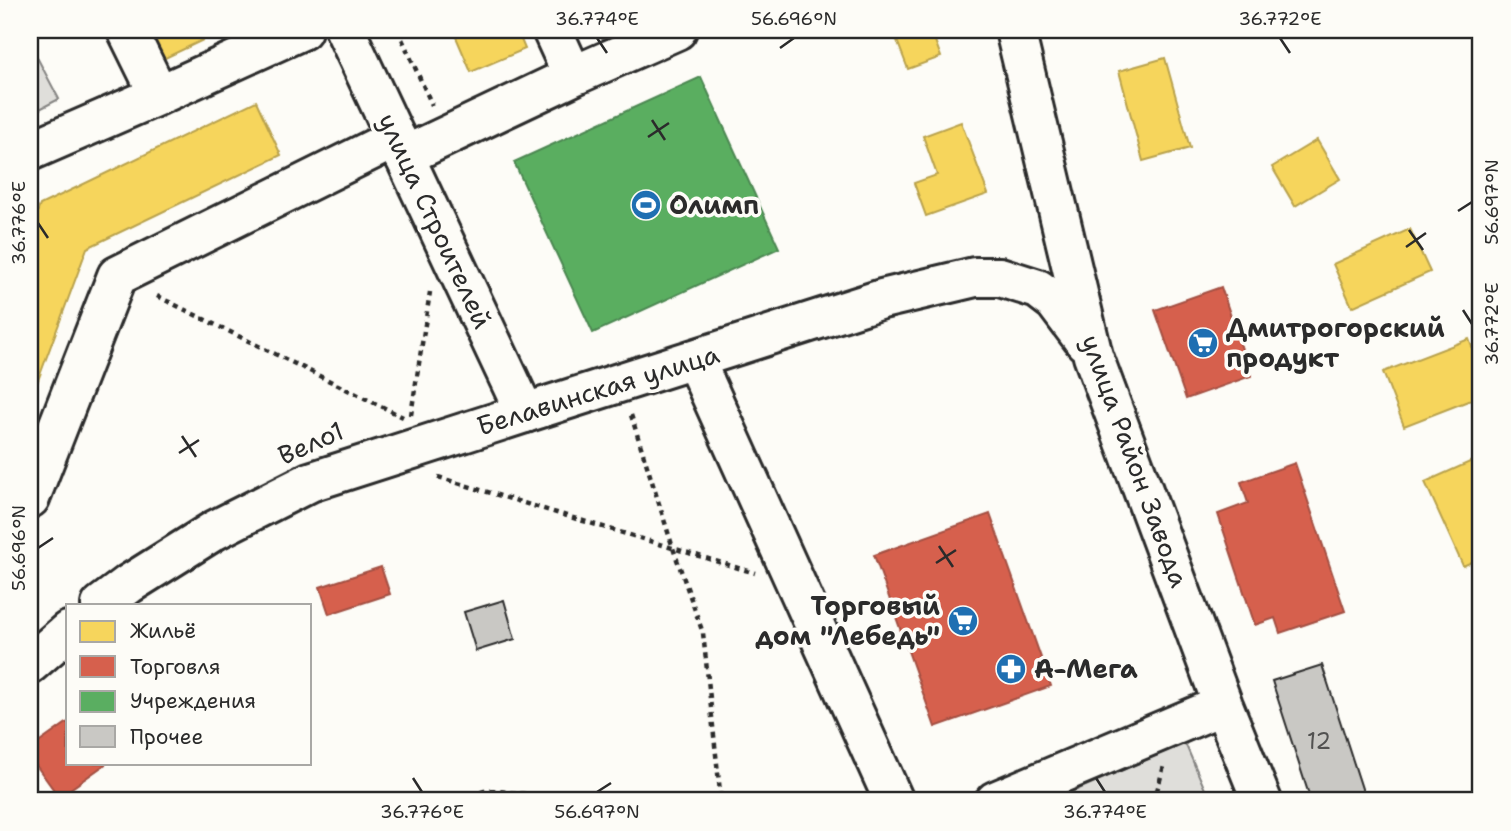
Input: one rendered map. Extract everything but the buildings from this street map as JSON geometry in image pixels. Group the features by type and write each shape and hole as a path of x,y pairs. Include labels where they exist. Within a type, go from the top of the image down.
{"street":[{"path":"127,30 159,96"},
{"path":"30,151 159,96 302,30"},
{"name":"улица Строителей","path":"345,30 525,413"},
{"path":"552,30 573,76"},
{"path":"30,498 117,276 400,147 446,136 677,30"},
{"name":"улица Район Завода","path":"1015,30 1093,356 1223,705 1262,801"},
{"name":"Белавинская улица","path":"102,604 129,583 215,530 310,482 882,299 975,277 1000,277 1038,289 1055,302 1069,318 1093,356"},
{"path":"695,360 894,801"},
{"path":"30,664 66,633"},
{"path":"995,801 1223,705"}],"path":[{"path":"398,30 446,136"},
{"path":"117,276 410,420"},
{"path":"410,420 431,286"},
{"path":"627,404 703,633 721,801"},
{"path":"398,426 410,420"},
{"path":"427,474 797,587"},
{"path":"452,801 488,790 591,801"}],"shaded area":[{"path":"30,44 59,99 30,114"},
{"path":"1185,743 1210,801 1051,801"}],"place":[{"name":"Олимп","path":"646,205"},
{"name":"Дмитрогорский продукт","path":"1203,343"},
{"name":"Торговый дом \"Лебедь\"","path":"963,621"},
{"name":"А-Мега","path":"1011,669"}]}
